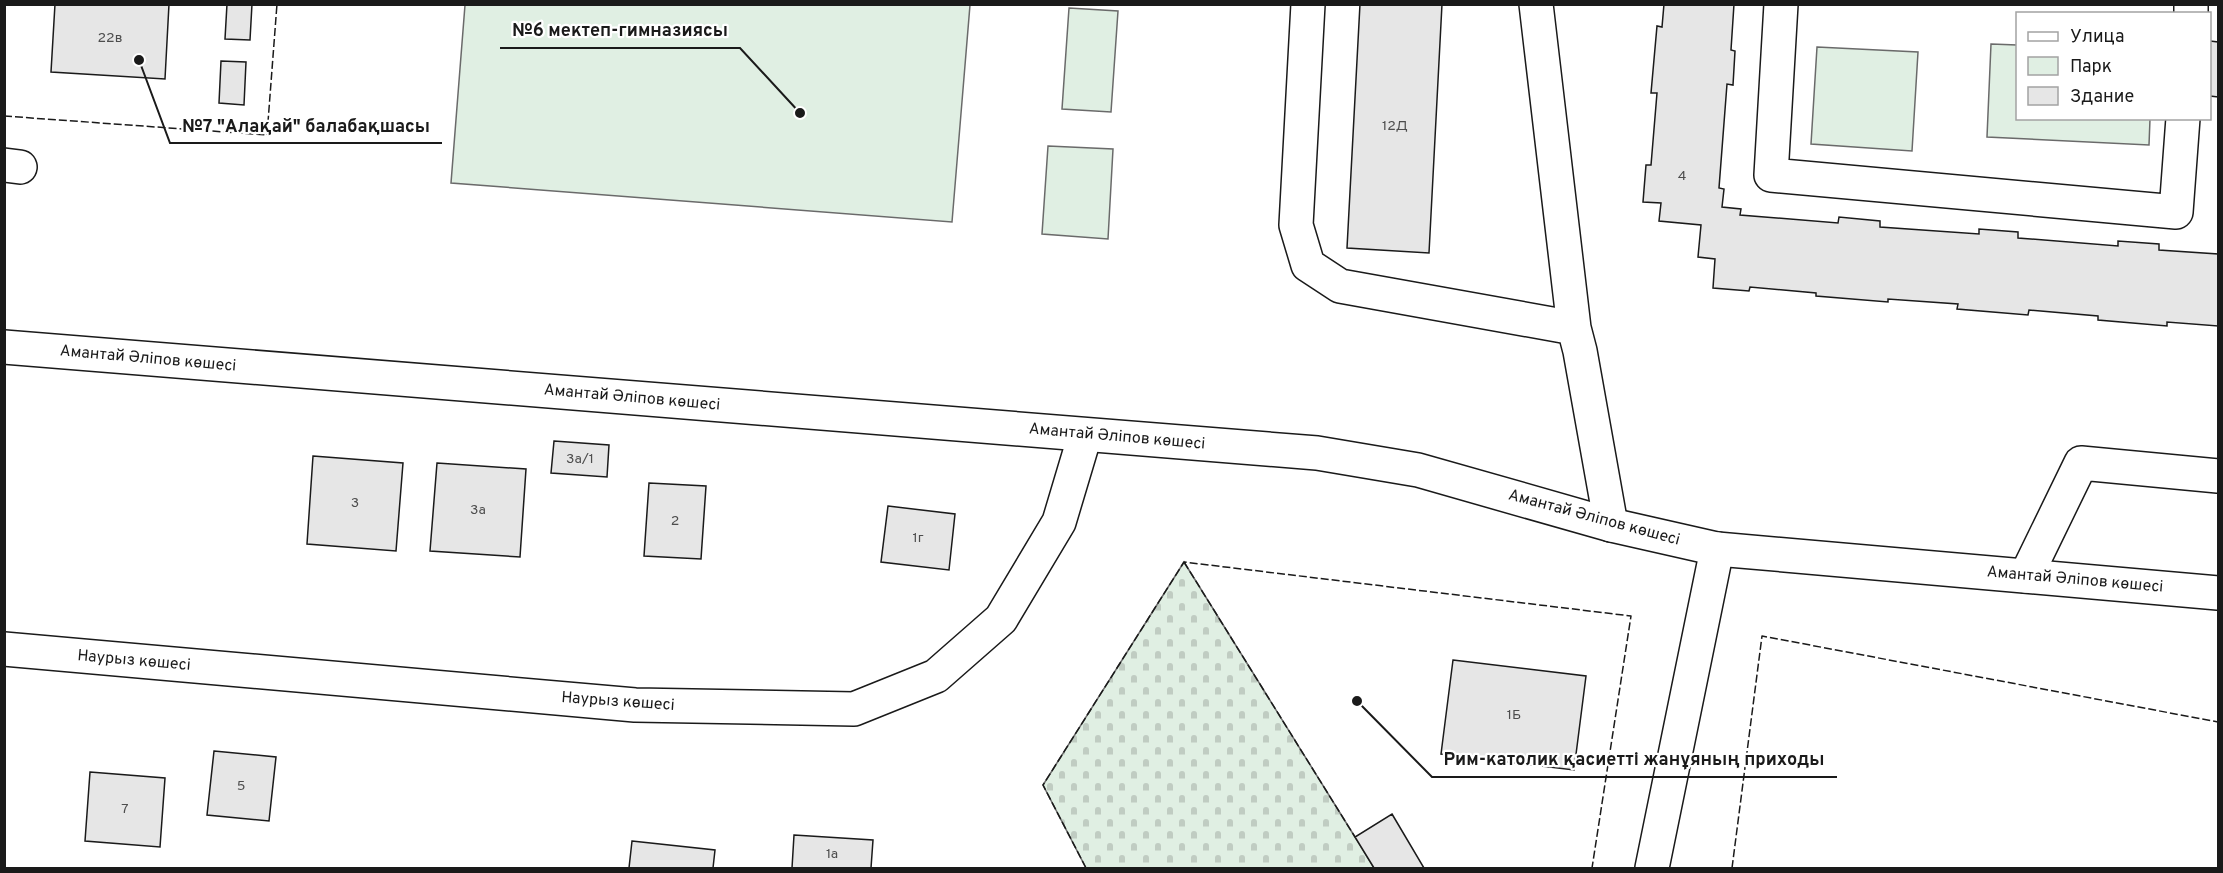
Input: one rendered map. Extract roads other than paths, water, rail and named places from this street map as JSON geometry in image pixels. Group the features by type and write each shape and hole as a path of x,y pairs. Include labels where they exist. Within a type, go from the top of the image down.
{"main road":[{"path":"1308,4 1296,225 1308,265 1340,286 1574,327"},
{"path":"1536,4 1574,327 1611,525"},
{"path":"1781,4 1771,176 2176,212 2183,120"},
{"name":"Амантай Әліпов көшесі","path":"4,347 1317,453 1418,470 1611,525 1717,549 2218,593"},
{"name":"Наурыз көшесі","path":"4,649 635,705 854,709 936,676 1001,619 1059,522 1085,435"},
{"path":"2026,576 2081,463 2218,476"},
{"path":"1652,868 1717,549"}],"place":[{"name":"№7 \"Алақай\" балабақшасы","path":"139,60"},
{"name":"№6 мектеп-гимназиясы","path":"800,113"},
{"name":"Рим-католик қасиетті жанұяның приходы","path":"1357,701"}]}
